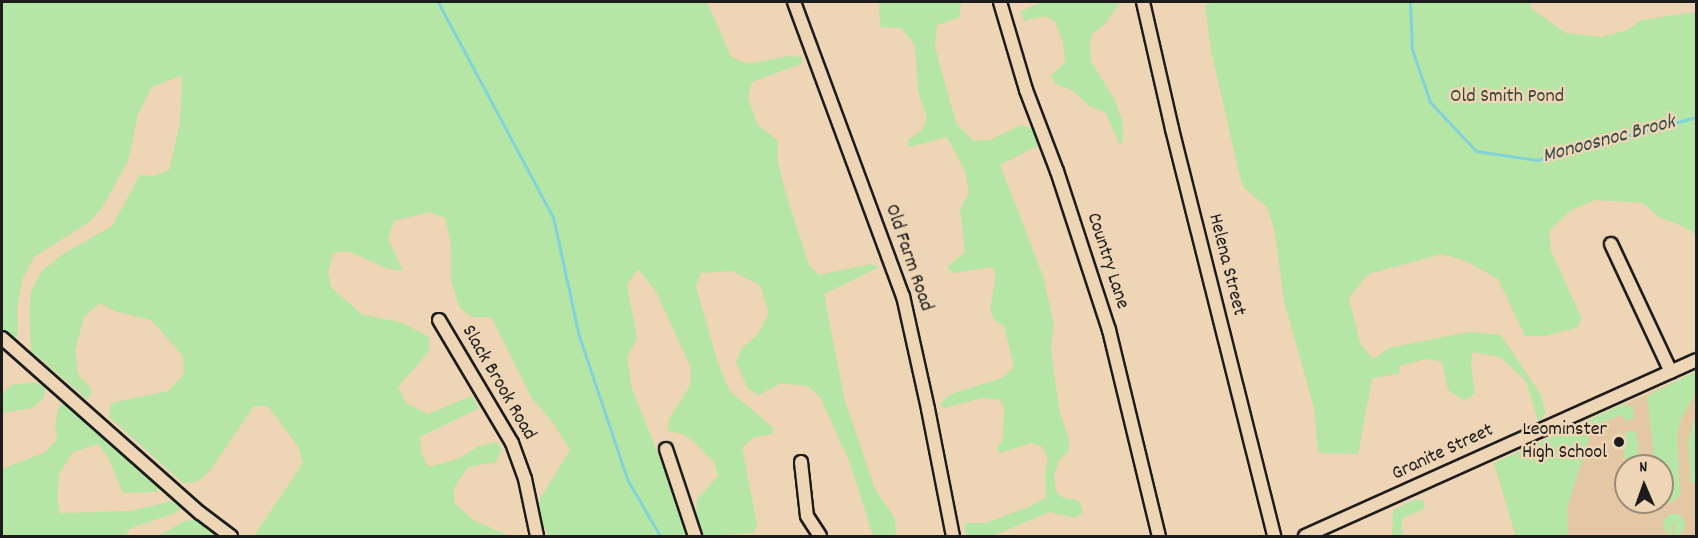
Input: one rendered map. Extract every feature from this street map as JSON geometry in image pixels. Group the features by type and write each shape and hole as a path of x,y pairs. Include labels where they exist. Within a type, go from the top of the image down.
{"street":[{"name":"Old Farm Road","path":"794,2 903,296 953,537"},
{"name":"Country Lane","path":"1000,2 1026,90 1056,171 1108,330 1160,537"},
{"name":"Helena Street","path":"1143,2 1172,129 1274,537"},
{"path":"1611,244 1671,372"},
{"name":"Slack Brook Road","path":"439,320 512,443 525,479 537,537"},
{"path":"2,338 200,513 231,537"},
{"name":"Granite Street","path":"1305,537 1696,360"},
{"path":"666,449 695,537"},
{"path":"801,462 807,516 820,537"}],"shaded area":[{"name":"Leominster High School","path":"1696,372 1696,536 1516,536 1494,463"}],"green space":[{"path":"2,2 707,2 731,57 748,64 789,56 802,57 801,64 752,82 748,97 757,124 778,141 777,158 785,191 809,265 819,275 871,264 879,267 824,294 844,398 875,489 895,519 896,536 873,536 850,463 820,397 807,386 781,383 759,395 748,389 736,362 741,349 757,335 769,314 760,285 732,271 701,273 696,287 718,363 729,390 773,428 773,434 754,437 742,448 757,524 753,533 701,536 696,520 697,499 718,476 714,462 694,442 683,434 668,431 669,419 690,386 691,368 656,292 638,269 627,285 637,339 627,357 632,389 691,536 549,536 540,519 538,502 570,450 554,424 531,397 491,317 472,317 460,308 451,281 451,244 445,218 429,212 394,221 388,239 403,271 388,269 348,251 333,253 328,273 331,287 361,314 403,323 429,337 429,351 398,387 406,403 428,414 472,396 479,408 420,437 421,453 429,467 458,459 479,446 496,442 502,448 496,462 468,467 454,488 454,502 473,520 510,536 254,536 303,463 298,446 268,406 254,406 209,472 198,481 184,484 109,417 111,403 168,391 184,374 183,356 151,320 115,311 100,303 84,317 75,351 78,374 92,390 88,400 31,351 29,312 31,291 42,271 63,254 112,226 140,175 153,176 169,170 180,123 182,75 152,87 138,114 128,161 102,208 89,222 34,257 22,280 17,311 18,335 15,340 2,330"},
{"path":"879,2 961,2 959,18 937,25 935,47 956,123 973,141 990,140 1021,125 1033,129 1039,145 1000,165 1043,276 1054,325 1051,344 1054,374 1060,412 1069,440 1068,452 1059,460 1054,476 1056,491 1062,497 1079,501 1083,512 1076,518 1049,512 993,536 966,536 965,523 986,523 1031,506 1046,497 1045,473 1048,458 1042,447 1031,443 1000,453 997,448 1003,439 1004,408 999,399 982,398 944,408 940,404 951,394 1002,378 1014,367 1004,326 994,320 990,310 996,275 992,267 953,273 947,267 965,252 960,210 969,192 965,171 947,137 909,147 908,140 922,130 927,118 918,91 915,45 901,28 880,27"},
{"path":"1042,2 1120,3 1105,24 1093,33 1090,42 1091,62 1115,100 1123,124 1123,141 1120,145 1105,112 1089,106 1072,90 1056,84 1051,75 1065,63 1063,43 1055,21 1045,16 1024,21 1021,11"},
{"name":"Old Smith Pond","path":"1212,2 1529,2 1532,9 1566,33 1601,37 1628,30 1641,20 1696,12 1696,238 1692,231 1660,218 1643,203 1595,200 1571,210 1549,231 1551,251 1582,319 1576,328 1544,336 1525,336 1498,279 1466,261 1442,254 1368,274 1349,298 1360,343 1373,359 1389,348 1468,332 1501,335 1542,397 1545,414 1539,423 1526,381 1500,357 1472,352 1471,366 1475,393 1465,401 1448,390 1442,362 1426,359 1399,366 1399,374 1372,378 1358,454 1318,453 1314,408 1284,301 1275,233 1267,207 1244,188 1239,173 1211,50 1205,6"},
{"path":"1696,371 1696,393 1682,416 1677,434 1680,496 1674,500 1674,454 1654,454 1647,396"},
{"path":"33,382 45,387 44,398 32,408 2,413 2,394 11,385"},
{"path":"64,402 159,486 156,492 123,493 107,455 98,444 73,452 59,474 57,496 60,513 130,511 172,501 181,501 184,506 173,514 131,528 125,536 2,536 2,469 46,452 57,439 55,424 59,407"},
{"path":"1623,404 1633,407 1634,418 1625,421 1621,415 1593,426 1567,508 1568,536 1516,536 1494,463"},
{"path":"1696,412 1696,482 1691,483 1688,443"},
{"path":"1629,430 1636,432 1639,454 1624,454 1622,438"},
{"path":"1414,500 1423,500 1425,508 1403,518 1401,529 1404,536 1392,536 1393,510"},
{"path":"1671,514 1678,514 1684,520 1685,528 1679,535 1673,536 1675,524 1672,524 1672,536 1663,528 1664,519"},
{"path":"198,519 219,536 158,536 185,521"}],"waterway":[{"path":"438,2 553,217 579,336 627,479 660,536"},
{"name":"Monoosnoc Brook","path":"1410,2 1412,49 1430,102 1476,151 1537,160 1696,117"}],"place":[{"name":"Leominster High School","path":"1619,442"}]}
